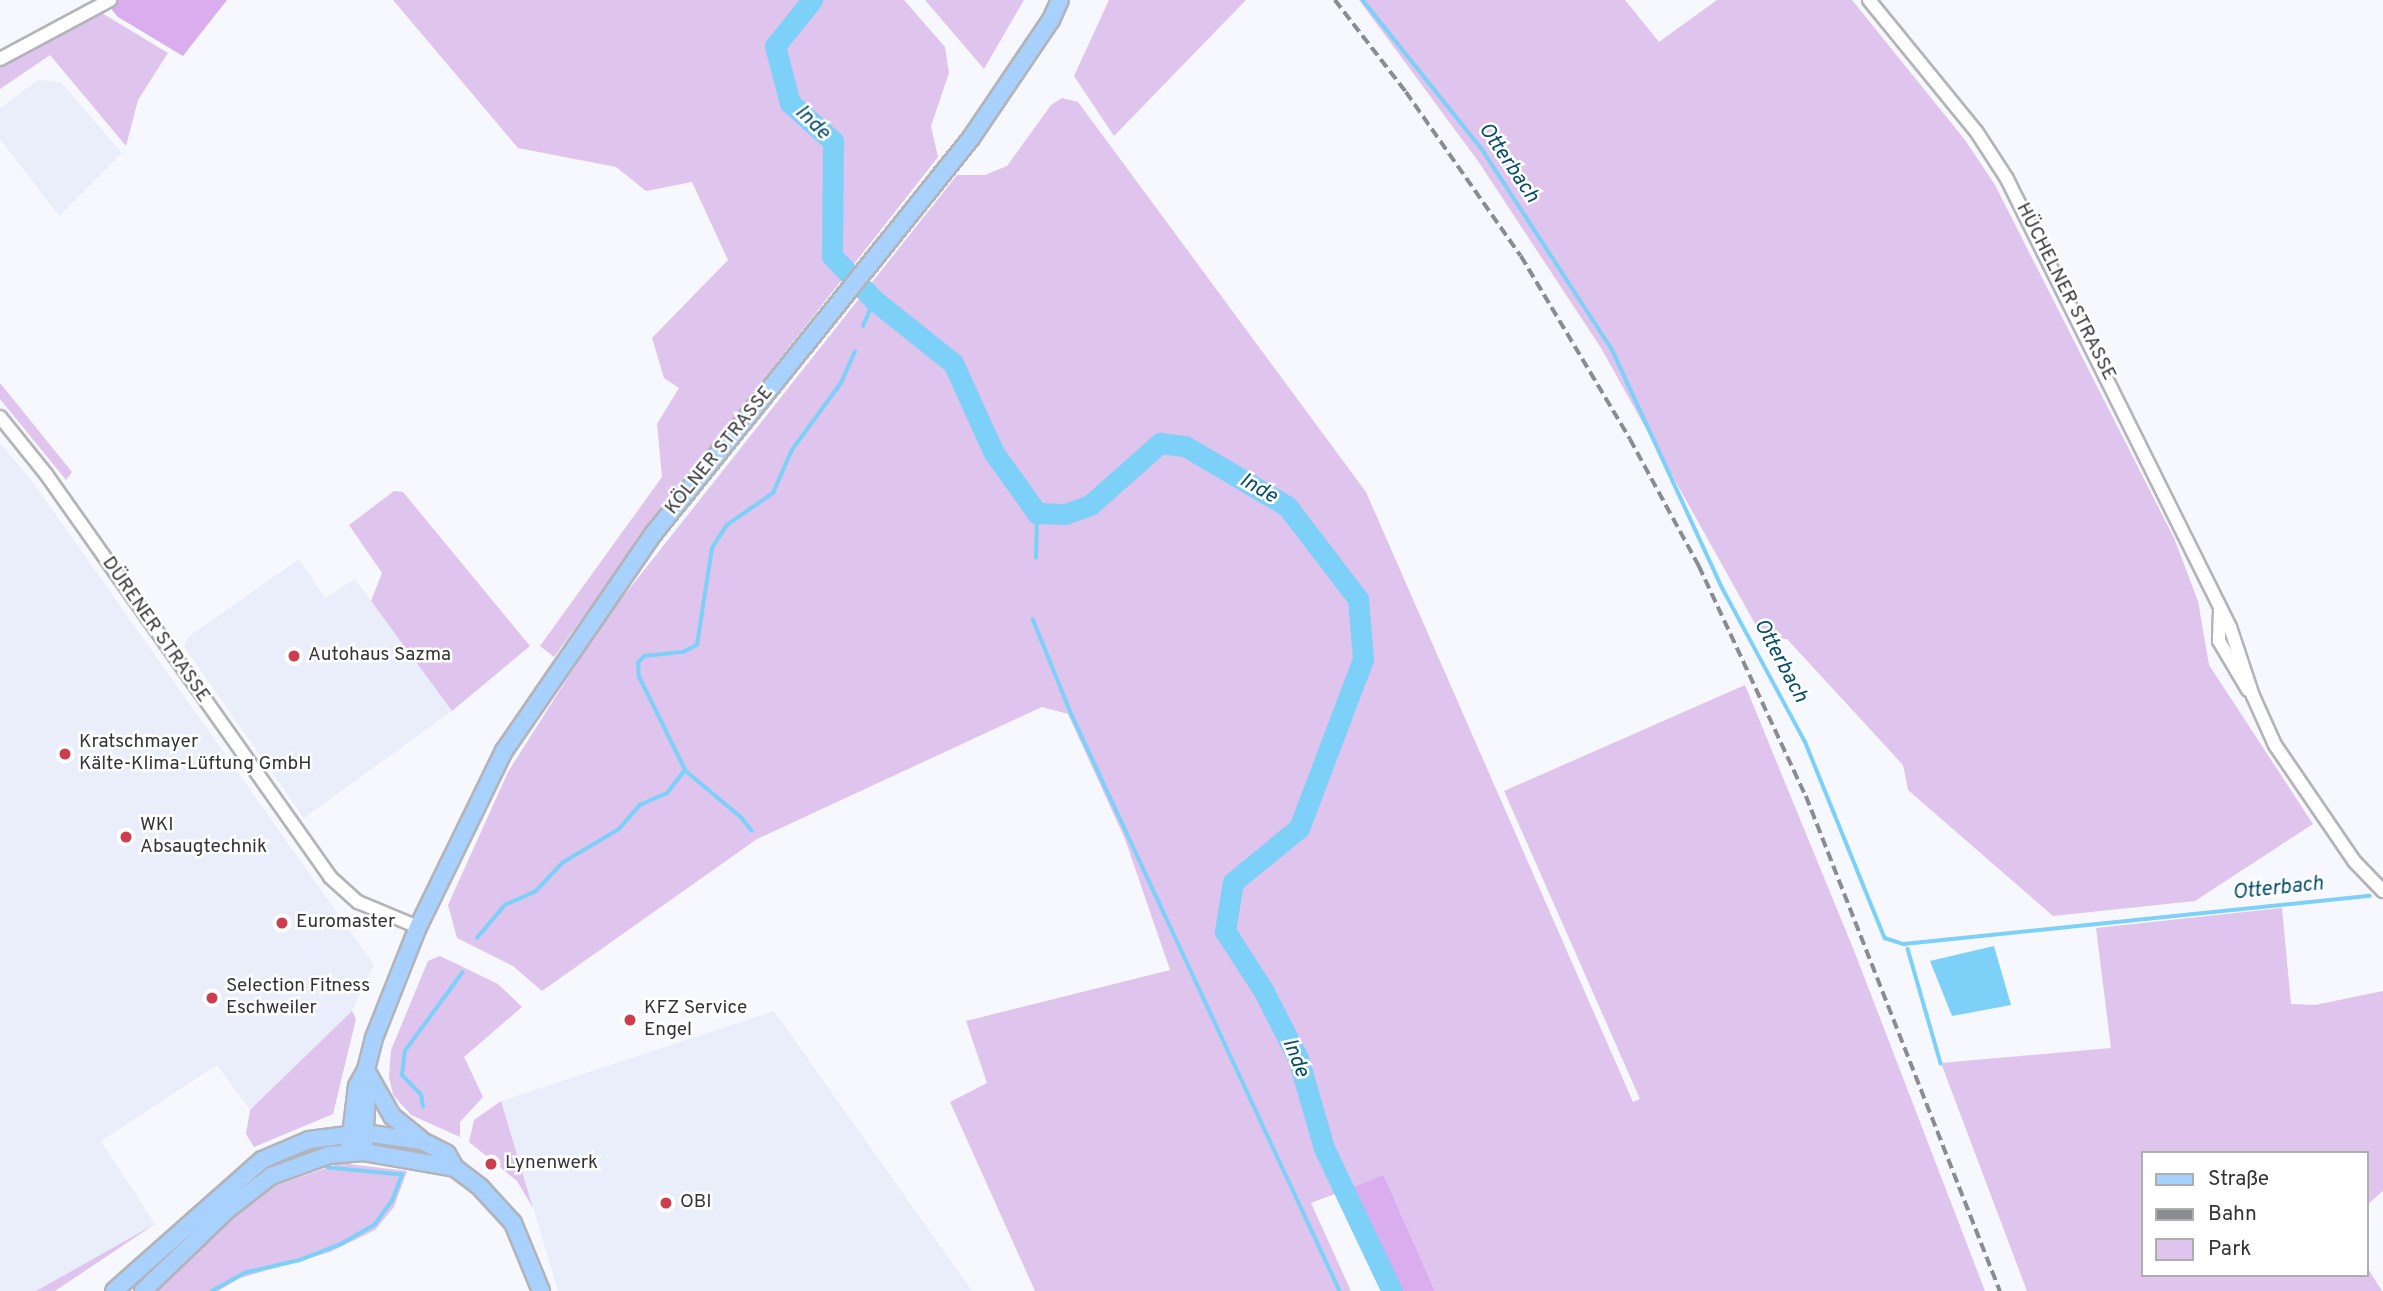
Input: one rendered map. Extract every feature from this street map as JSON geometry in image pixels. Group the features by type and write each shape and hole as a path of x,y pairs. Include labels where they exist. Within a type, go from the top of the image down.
{"main road":[{"name":"KÖLNER STRASSE","path":"418,927 504,751 564,659 654,533 971,138 1051,20 1060,0"},
{"path":"357,1152 356,1086 366,1070 374,1038 418,927"},
{"path":"366,1070 391,1116 422,1141 447,1154 455,1168 480,1186 513,1223 541,1291"},
{"path":"114,1291 262,1160 309,1140 357,1133 422,1141"},
{"path":"143,1291 226,1211 271,1176 357,1152 455,1168"}],"street":[{"path":"0,59 110,0"},
{"name":"HÜCHELNER STRASSE","path":"1869,0 1976,131 2007,179 2179,519 2242,656 2253,696 2275,745 2322,818 2383,891"},
{"name":"DÜRENER STRASSE","path":"0,417 46,474 330,877 358,902 418,927"}],"shaded area":[{"path":"116,0 227,0 183,56 118,17 112,10"},
{"path":"38,80 61,82 122,153 59,216 0,139 0,108"},
{"path":"0,443 32,481 374,965 352,1011 250,1110 217,1065 101,1141 155,1224 36,1291 0,1291"},
{"path":"299,559 325,598 355,579 452,711 304,818 184,647 188,637"},
{"path":"774,1011 972,1291 558,1291 501,1101"},
{"path":"1383,1175 1435,1291 1402,1291 1353,1187"}],"green space":[{"path":"393,0 904,0 945,47 949,73 931,126 938,157 648,527 554,657 540,646 662,477 657,424 679,388 664,378 652,338 728,260 692,182 646,191 616,167 518,148"},
{"path":"925,0 1024,0 984,69"},
{"path":"1109,0 1246,0 1114,136 1074,76"},
{"path":"1359,0 1625,0 1659,42 1717,0 1852,0 1965,140 1995,185 2174,538 2198,601 2209,665 2313,824 2195,901 2053,916 1908,790 1903,765 1787,639 1763,638 1601,348 1478,161"},
{"path":"97,10 168,53 138,100 126,146 50,55 0,89 0,63"},
{"path":"1062,98 1078,102 1366,492 1633,1102 1640,1099 1504,791 1745,685 1855,953 1985,1291 1435,1291 1382,1176 1311,1203 1351,1291 1035,1291 950,1102 987,1083 966,1021 1170,970 1125,839 1068,714 1042,707 757,839 542,991 513,966 457,938 448,905 508,772 603,622 957,175 985,175 1007,166 1051,105"},
{"path":"0,383 72,472 66,480 0,399"},
{"path":"394,491 403,492 530,646 452,711 371,601 382,573 349,525"},
{"path":"2282,908 2291,1004 2315,1005 2383,991 2383,1191 2369,1203 2369,1151 2142,1151 2142,1277 2369,1277 2369,1270 2382,1291 2027,1291 1941,1063 2111,1048 2096,928"},
{"path":"440,956 498,984 522,1007 464,1057 483,1097 460,1122 460,1137 411,1115 393,1095 389,1077 391,1050 428,961"},
{"path":"352,1011 356,1019 333,1114 254,1147 246,1134 250,1110"},
{"path":"501,1101 533,1208 517,1181 469,1142 474,1120"},
{"path":"341,1163 407,1171 394,1207 375,1230 330,1252 240,1278 218,1291 155,1291 233,1218 277,1185"},
{"path":"155,1224 55,1291 36,1291"}],"water":[{"path":"1994,946 2011,1005 1952,1016 1930,961"}],"waterway":[{"name":"Inde","path":"812,0 775,46 790,103 833,141 832,256 874,300 953,363 994,453 1037,513 1065,514 1090,505 1160,443 1185,446 1287,506 1358,599 1363,659 1299,828 1233,882 1225,931 1263,990 1298,1058 1324,1148 1392,1291"},
{"name":"Otterbach","path":"1363,0 1482,149 1612,349 1723,589 1805,741 1885,938 1904,944 2370,896"},
{"path":"863,326 874,300"},
{"path":"477,938 505,905 536,891 562,863 619,829 640,805 667,793 685,770 639,677 638,663 644,656 683,652 697,645 712,548 727,525 773,493 792,450 841,383 855,352"},
{"path":"1036,558 1037,513"},
{"path":"1033,619 1072,715 1340,1291"},
{"path":"685,770 742,818 752,831"},
{"path":"1908,949 1941,1063"},
{"path":"423,1107 421,1095 402,1075 405,1051 462,973"},
{"path":"212,1291 244,1273 300,1260 341,1244 375,1224 392,1201 402,1175 328,1168"}],"railway":[{"path":"1335,0 1406,92 1521,256 1630,439 1699,566 1806,796 2000,1291"}],"place":[{"name":"Autohaus Sazma","path":"294,656"},
{"name":"Kratschmayer Kälte-Klima-Lüftung GmbH","path":"65,754"},
{"name":"WKI Absaugtechnik","path":"126,837"},
{"name":"Euromaster","path":"282,923"},
{"name":"Selection Fitness Eschweiler","path":"212,998"},
{"name":"KFZ Service Engel","path":"630,1020"},
{"name":"Lynenwerk","path":"491,1164"},
{"name":"OBI","path":"666,1203"}]}
